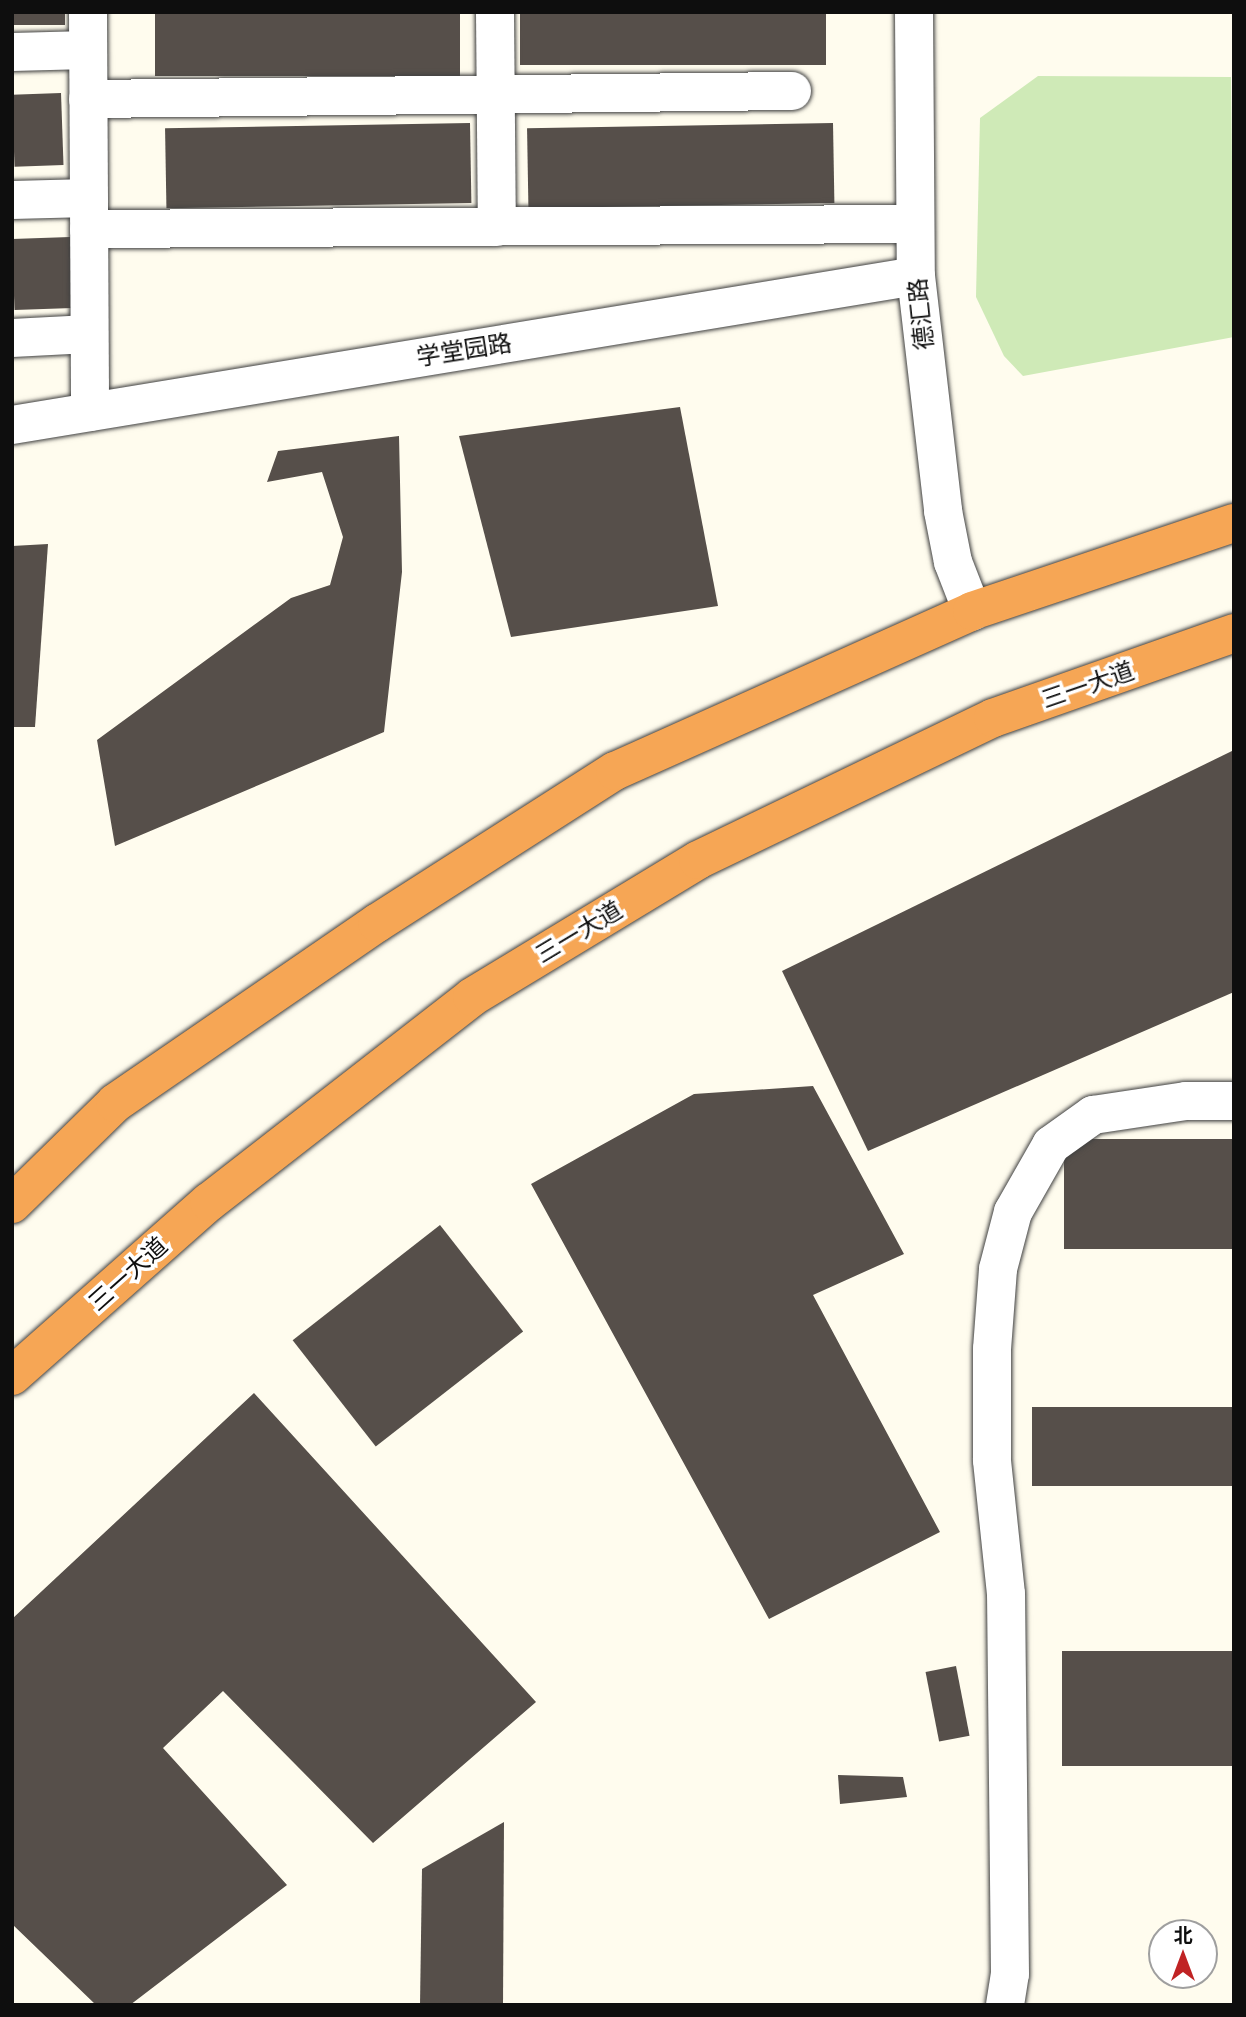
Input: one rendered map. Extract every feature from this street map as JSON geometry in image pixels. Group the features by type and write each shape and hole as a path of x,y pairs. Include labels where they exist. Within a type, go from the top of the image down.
{"highway":[{"path":"12,1204 115,1103 377,923 615,771 972,611 1234,523"},
{"name":"三一大道","path":"12,1376 209,1202 471,998 698,860 981,724 1234,634"}],"street":[{"path":"88,12 90,412"},
{"path":"495,12 497,226"},
{"name":"德汇路","path":"914,12 916,276 943,512 953,562 972,611"},
{"path":"12,52 88,50"},
{"path":"88,99 792,91"},
{"path":"12,200 89,214 497,226 915,224"},
{"name":"学堂园路","path":"12,425 916,276"},
{"path":"12,338 89,334"},
{"path":"1005,2005 1010,1974 1006,1594 992,1460 992,1349 998,1269 1013,1212 1051,1144 1093,1115 1186,1101 1234,1101"}],"green space":[{"path":"1038,76 1231,77 1234,337 1023,376 1004,356 976,297 980,118"}],"building":[{"path":"12,12 65,12 65,25 12,25"},
{"path":"155,12 460,12 460,76 155,76"},
{"path":"520,12 826,12 826,65 520,65"},
{"path":"61,93 64,165 15,167 12,95"},
{"path":"470,123 471,203 166,208 165,128"},
{"path":"833,123 834,203 528,208 527,128"},
{"path":"70,237 72,308 15,310 12,239"},
{"path":"680,407 718,606 511,637 459,436"},
{"path":"399,436 402,572 384,732 115,846 97,740 291,598 330,585 343,537 322,472 267,482 278,451"},
{"path":"48,544 35,727 12,727 12,546"},
{"path":"1234,750 1234,992 868,1151 782,971"},
{"path":"813,1086 904,1254 813,1295 940,1532 769,1619 531,1184 694,1094"},
{"path":"1064,1139 1234,1139 1234,1249 1064,1249"},
{"path":"440,1225 523,1331 376,1447 293,1340"},
{"path":"254,1393 536,1702 373,1843 223,1691 163,1748 287,1885 130,2005 96,2005 12,1924 12,1619"},
{"path":"1032,1407 1234,1407 1234,1486 1032,1486"},
{"path":"1062,1651 1234,1651 1234,1766 1062,1766"},
{"path":"956,1666 970,1736 939,1742 926,1672"},
{"path":"838,1775 903,1777 907,1797 840,1804"},
{"path":"504,1822 503,2005 420,2005 422,1869"}]}
